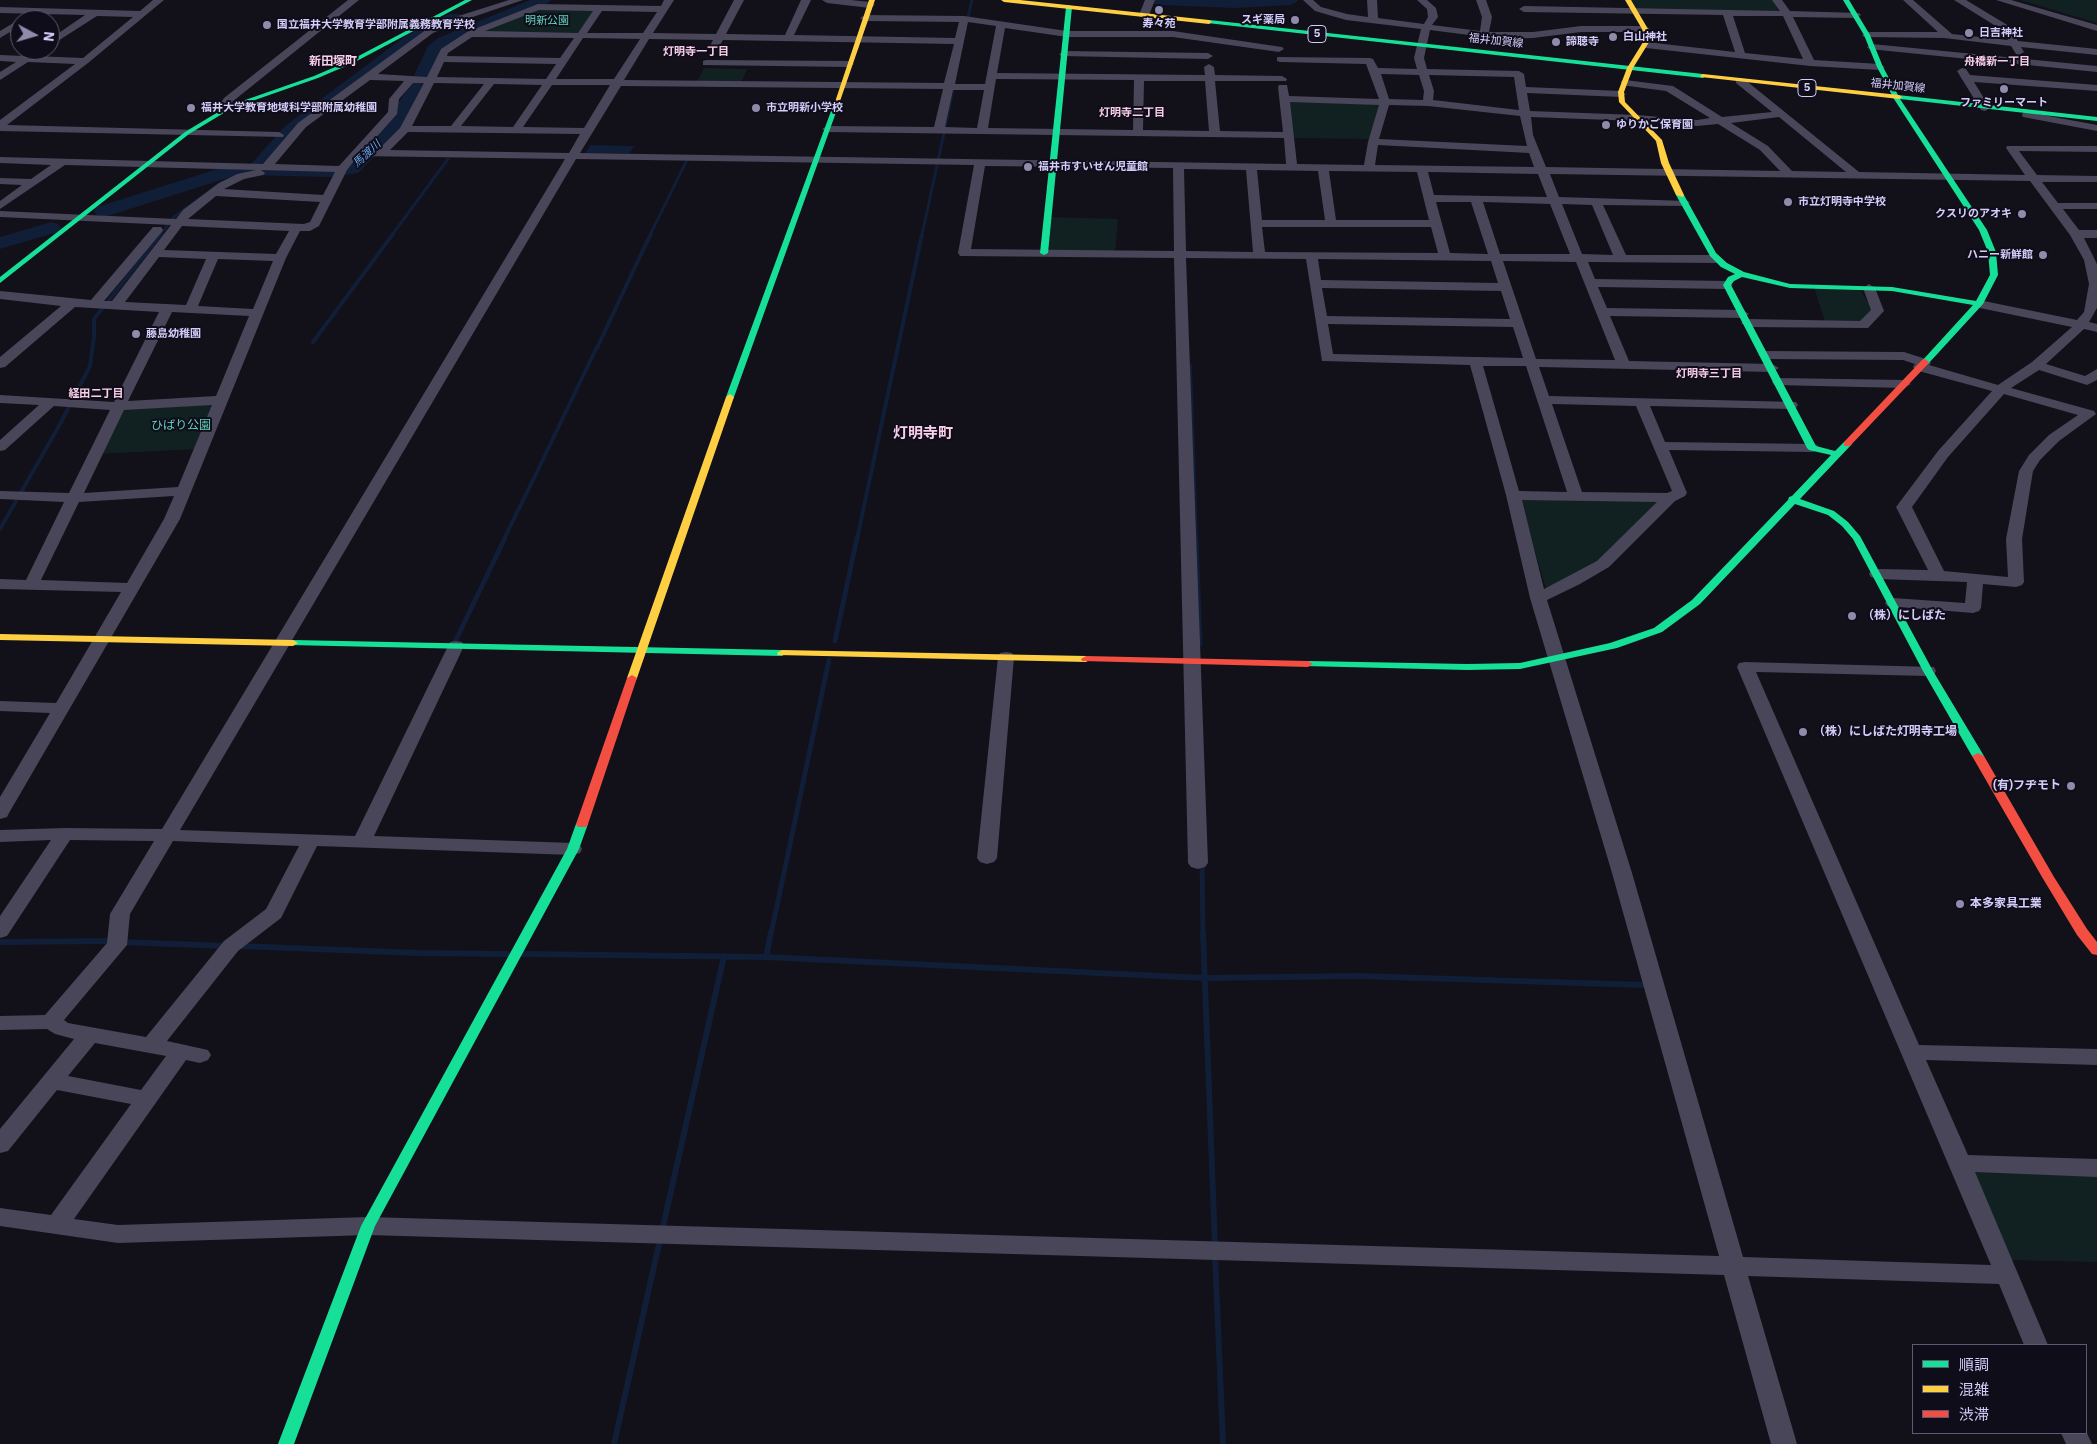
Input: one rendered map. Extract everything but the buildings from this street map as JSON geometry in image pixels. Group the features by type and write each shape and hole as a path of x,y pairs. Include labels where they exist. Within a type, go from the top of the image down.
{"street":[{"path":"0,2 4,0"},
{"path":"39,10 54,0"},
{"path":"0,126 85,61 159,0"},
{"path":"230,107 226,102 228,100 354,0"},
{"path":"0,281 187,133 230,107 316,77 351,62 469,0"},
{"path":"266,167 302,125 430,31 452,21 518,0"},
{"path":"95,304 171,222 213,192 241,176 260,173 340,172 405,129 448,47 470,34 556,0"},
{"path":"51,1022 117,945 120,914 574,156 587,131 669,0"},
{"path":"696,83 739,0"},
{"path":"788,38 806,0"},
{"path":"286,1444 368,1226 573,848 781,251 871,2 827,0"},
{"name":"福井加賀線","path":"1004,0 1505,54 1897,99 2097,119"},
{"path":"1372,0 1373,20"},
{"path":"1422,0 1431,8 1433,17 1426,27 1419,58 1429,91 1428,103"},
{"path":"1481,0 1487,17 1484,34"},
{"path":"1514,0 1551,33"},
{"path":"1571,0 1581,10"},
{"path":"1628,0 1645,29 1648,39 1630,68 1621,94 1622,102 1658,140 1663,150 1665,163 1684,203 1716,259 1741,274 1790,286 1869,288 1918,292 2097,328"},
{"path":"1778,0 1787,14 1810,63"},
{"path":"0,637 1467,667 1520,666 1613,646 1658,630 1696,602 1979,304 1994,275 1992,252 1983,230 1897,99 1880,67 1867,35 1846,0"},
{"path":"1908,0 1949,37 2097,52"},
{"path":"1959,0 2006,28 2037,83"},
{"path":"2001,0 2097,28"},
{"path":"1309,1 1325,12 1500,36 1518,36 1581,29 1645,29"},
{"path":"1144,15 1149,2"},
{"path":"538,7 664,9"},
{"path":"1044,253 1069,7"},
{"path":"516,130 599,8"},
{"path":"1524,9 1856,15"},
{"path":"60,11 142,14"},
{"path":"60,36 95,12"},
{"path":"1727,13 1741,55"},
{"path":"865,18 964,19 1066,34 1173,34 1280,54 1370,61 1385,101 1372,142 1369,167"},
{"path":"939,130 964,19"},
{"path":"2074,20 2091,38"},
{"path":"982,131 1001,24"},
{"path":"1277,30 1292,165"},
{"path":"470,34 959,41"},
{"path":"1867,35 1946,35"},
{"path":"1500,36 1505,54"},
{"path":"250,167 289,125 387,52 395,39"},
{"path":"1207,40 1215,134"},
{"path":"1646,45 1810,63 1880,67"},
{"path":"1872,47 2097,69"},
{"path":"1064,54 1208,56"},
{"path":"1950,55 1967,78 1985,108"},
{"path":"442,59 562,61"},
{"path":"0,77 26,60"},
{"path":"56,60 85,61"},
{"path":"706,63 849,64"},
{"path":"1374,71 1520,74 1528,135 1532,150 1624,366"},
{"path":"356,76 412,78 411,80 990,87"},
{"path":"992,76 1282,79"},
{"path":"1138,133 1139,77"},
{"path":"1967,78 2097,88"},
{"path":"369,153 375,134 393,112 394,99 411,80"},
{"path":"454,129 491,81"},
{"path":"1740,81 1855,174"},
{"path":"1625,83 1669,88 1764,148 1788,173"},
{"path":"1522,90 1621,94"},
{"path":"1285,99 1428,103 1526,114 1636,118 1697,123 1781,114"},
{"path":"2030,113 2097,115"},
{"path":"2030,113 2097,128"},
{"name":"福井加賀線","path":"2030,113 2097,124"},
{"path":"0,126 279,135"},
{"path":"827,128 1288,134"},
{"path":"405,129 587,131"},
{"path":"1372,142 1532,150"},
{"path":"1938,575 1904,507 1943,454 2001,390 2037,365 2090,312 2094,284 2090,260 2076,234 2011,148 2097,149"},
{"path":"369,153 2097,178"},
{"path":"0,160 266,167 340,172"},
{"path":"0,206 62,162"},
{"path":"980,162 964,253 1716,259"},
{"path":"1178,164 1198,863"},
{"path":"1251,165 1259,255"},
{"path":"1323,166 1331,224"},
{"path":"1421,168 1445,256"},
{"path":"0,214 306,228 314,225 340,172"},
{"path":"0,181 32,182"},
{"path":"213,192 328,199"},
{"path":"1429,198 1684,203"},
{"path":"1476,199 1516,323 1576,496"},
{"path":"1596,202 1621,258"},
{"path":"2054,206 2097,206"},
{"path":"115,306 154,253 171,222"},
{"path":"1256,223 1436,224"},
{"path":"0,812 172,519 280,258 296,228"},
{"path":"2076,234 2097,234"},
{"path":"154,253 280,258"},
{"path":"1311,255 1327,358 1772,368"},
{"path":"190,310 213,256"},
{"path":"1727,285 1731,279 1741,274"},
{"path":"1590,283 1727,285"},
{"path":"1315,284 1505,286"},
{"path":"1727,285 1792,404 1812,448"},
{"path":"1602,312 1863,325 1878,311 1869,288"},
{"path":"0,295 72,303 258,314"},
{"path":"0,364 72,303"},
{"path":"31,585 167,308"},
{"path":"1321,320 1516,323"},
{"path":"1765,355 1904,356 1922,365 2001,390 2089,414 2054,438 2034,458 2026,471 2014,539 2016,582 1938,575 1877,574"},
{"path":"1475,361 1513,495 1538,598 1619,864 1784,1444"},
{"path":"2037,365 2087,381 2097,373"},
{"path":"1779,382 1904,384"},
{"path":"0,399 118,406 221,400"},
{"path":"1543,400 1792,404"},
{"path":"0,447 51,402"},
{"path":"1538,598 1574,581 1603,564 1670,498 1680,493 1641,402"},
{"path":"1660,446 1812,448 1836,454"},
{"path":"0,495 73,498 183,491"},
{"path":"1513,495 1670,498"},
{"path":"1792,499 1831,513 1858,538 1928,671 2048,877 2082,932 2097,951"},
{"path":"1892,603 1973,608 1975,578"},
{"path":"0,584 132,588"},
{"path":"362,842 456,646"},
{"path":"987,858 1006,657"},
{"path":"1928,671 1745,667 1910,1052 1960,1163 2036,1344"},
{"path":"0,706 60,708"},
{"path":"0,836 65,834 167,835 573,848"},
{"path":"0,931 65,834"},
{"path":"152,1045 230,946 274,913 311,840"},
{"path":"0,1023 51,1022 62,1028 191,1053 147,1099 56,1226"},
{"path":"0,1145 90,1034"},
{"path":"1910,1052 2097,1057"},
{"path":"51,1081 147,1099"},
{"path":"1960,1163 2097,1168"},
{"path":"0,1217 118,1234 368,1226 1467,1257 2006,1275"}],"green space":[{"path":"1629,0 1774,0 1787,14 1637,11"},
{"path":"2020,0 2097,0 2097,23"},
{"name":"明新公園","path":"538,7 599,8 580,35 470,34"},
{"path":"704,68 747,69 741,83 696,83"},
{"path":"1285,99 1382,101 1373,139 1289,138"},
{"path":"1048,217 1118,219 1115,254 1044,253"},
{"path":"1814,287 1861,291 1873,310 1863,325 1825,322"},
{"name":"ひばり公園","path":"221,400 200,449 95,454 118,406"},
{"path":"1519,495 1663,498 1603,564 1547,593"},
{"path":"1960,1163 2097,1168 2097,1262 2009,1260"}],"water":[{"path":"590,145 634,146 630,153 585,153"}],"waterway":[{"name":"馬渡川","path":"256,170 330,172 352,169 388,134 417,86 434,49 444,41 543,0"},
{"path":"967,22 972,0"},
{"name":"馬渡川","path":"1157,0 1235,3 1290,0"},
{"path":"256,170 291,130 409,41 429,28 455,17"},
{"path":"945,128 954,85"},
{"path":"922,235 944,133"},
{"path":"650,235 688,158"},
{"path":"392,235 448,159"},
{"name":"馬渡川","path":"104,211 236,169 256,170"},
{"name":"馬渡川","path":"237,175 249,169"},
{"path":"160,235 174,217 218,185"},
{"name":"馬渡川","path":"0,243 51,228"},
{"path":"0,529 59,426 90,366 94,337 94,319 161,234"},
{"path":"313,342 393,234"},
{"path":"644,248 651,234"},
{"path":"857,539 922,234"},
{"path":"597,348 643,250"},
{"path":"535,476 596,349"},
{"path":"1190,365 1196,539"},
{"path":"504,539 534,478"},
{"path":"454,644 505,538"},
{"path":"835,641 857,538"},
{"path":"1196,538 1200,644"},
{"path":"771,934 829,660"},
{"path":"1202,862 1203,934"},
{"path":"766,957 771,932"},
{"path":"1203,932 1205,978"},
{"path":"0,942 112,941"},
{"path":"121,942 227,946"},
{"path":"238,946 418,953 507,954"},
{"path":"523,954 724,956"},
{"path":"614,1444 724,956"},
{"path":"724,956 766,957"},
{"path":"766,957 1205,978"},
{"path":"1205,978 1358,976 1644,985"},
{"path":"1205,978 1215,1246"},
{"path":"1215,1255 1223,1444"}],"traffic: fast":[{"path":"0,281 187,133 230,107 316,77 351,62 469,0"},
{"path":"1846,0 1867,35 1880,67 1897,99 1983,230 1992,252 1994,275 1979,304 1925,362"},
{"path":"1044,253 1069,7"},
{"path":"1209,22 1703,76"},
{"path":"1899,97 2097,119"},
{"path":"730,397 836,104"},
{"path":"1680,195 1713,254 1724,265 1741,274 1731,279 1727,285 1812,448 1836,454"},
{"path":"1741,274 1790,286 1892,289 1979,304"},
{"path":"1308,664 1520,666 1613,646 1658,630 1696,602 1847,444"},
{"path":"1792,499 1831,513 1845,524 1857,538 1928,671 1978,756"},
{"path":"293,643 782,653"},
{"path":"286,1444 368,1226 573,849 582,824"}],"traffic: slow":[{"path":"836,104 872,0"},
{"path":"1004,0 1209,22"},
{"path":"1628,0 1645,29 1648,39 1630,68 1621,92 1622,102 1659,140 1665,163 1680,195"},
{"path":"1703,76 1899,97"},
{"path":"632,678 730,397"},
{"path":"0,637 293,643"},
{"path":"782,653 1086,659"}],"traffic: jam":[{"path":"1847,444 1925,362"},
{"path":"1086,659 1308,664"},
{"path":"582,824 632,678"},
{"path":"1978,756 2048,877 2082,932 2097,951"}],"place":[{"name":"寿々苑","path":"1159,10"},
{"name":"スギ薬局","path":"1295,20"},
{"name":"国立福井大学教育学部附属義務教育学校","path":"267,25"},
{"name":"日吉神社","path":"1969,33"},
{"name":"白山神社","path":"1613,37"},
{"name":"諦聴寺","path":"1556,42"},
{"name":"ファミリーマート","path":"2004,89"},
{"name":"福井大学教育地域科学部附属幼稚園","path":"191,108"},
{"name":"市立明新小学校","path":"756,108"},
{"name":"ゆりかご保育園","path":"1606,125"},
{"name":"福井市すいせん児童館","path":"1028,167"},
{"name":"市立灯明寺中学校","path":"1788,202"},
{"name":"クスリのアオキ","path":"2022,214"},
{"name":"ハニー新鮮館","path":"2043,255"},
{"name":"藤島幼稚園","path":"136,334"},
{"name":"（株）にしばた","path":"1852,616"},
{"name":"（株）にしばた灯明寺工場","path":"1803,732"},
{"name":"(有)フヂモト","path":"2071,786"},
{"name":"本多家具工業","path":"1960,904"}],"district":[{"name":"灯明寺一丁目","path":"696,52"},
{"name":"新田塚町","path":"333,62"},
{"name":"舟橋新一丁目","path":"1997,62"},
{"name":"灯明寺二丁目","path":"1132,113"},
{"name":"灯明寺三丁目","path":"1709,374"},
{"name":"経田二丁目","path":"96,394"},
{"name":"灯明寺町","path":"923,434"}]}
